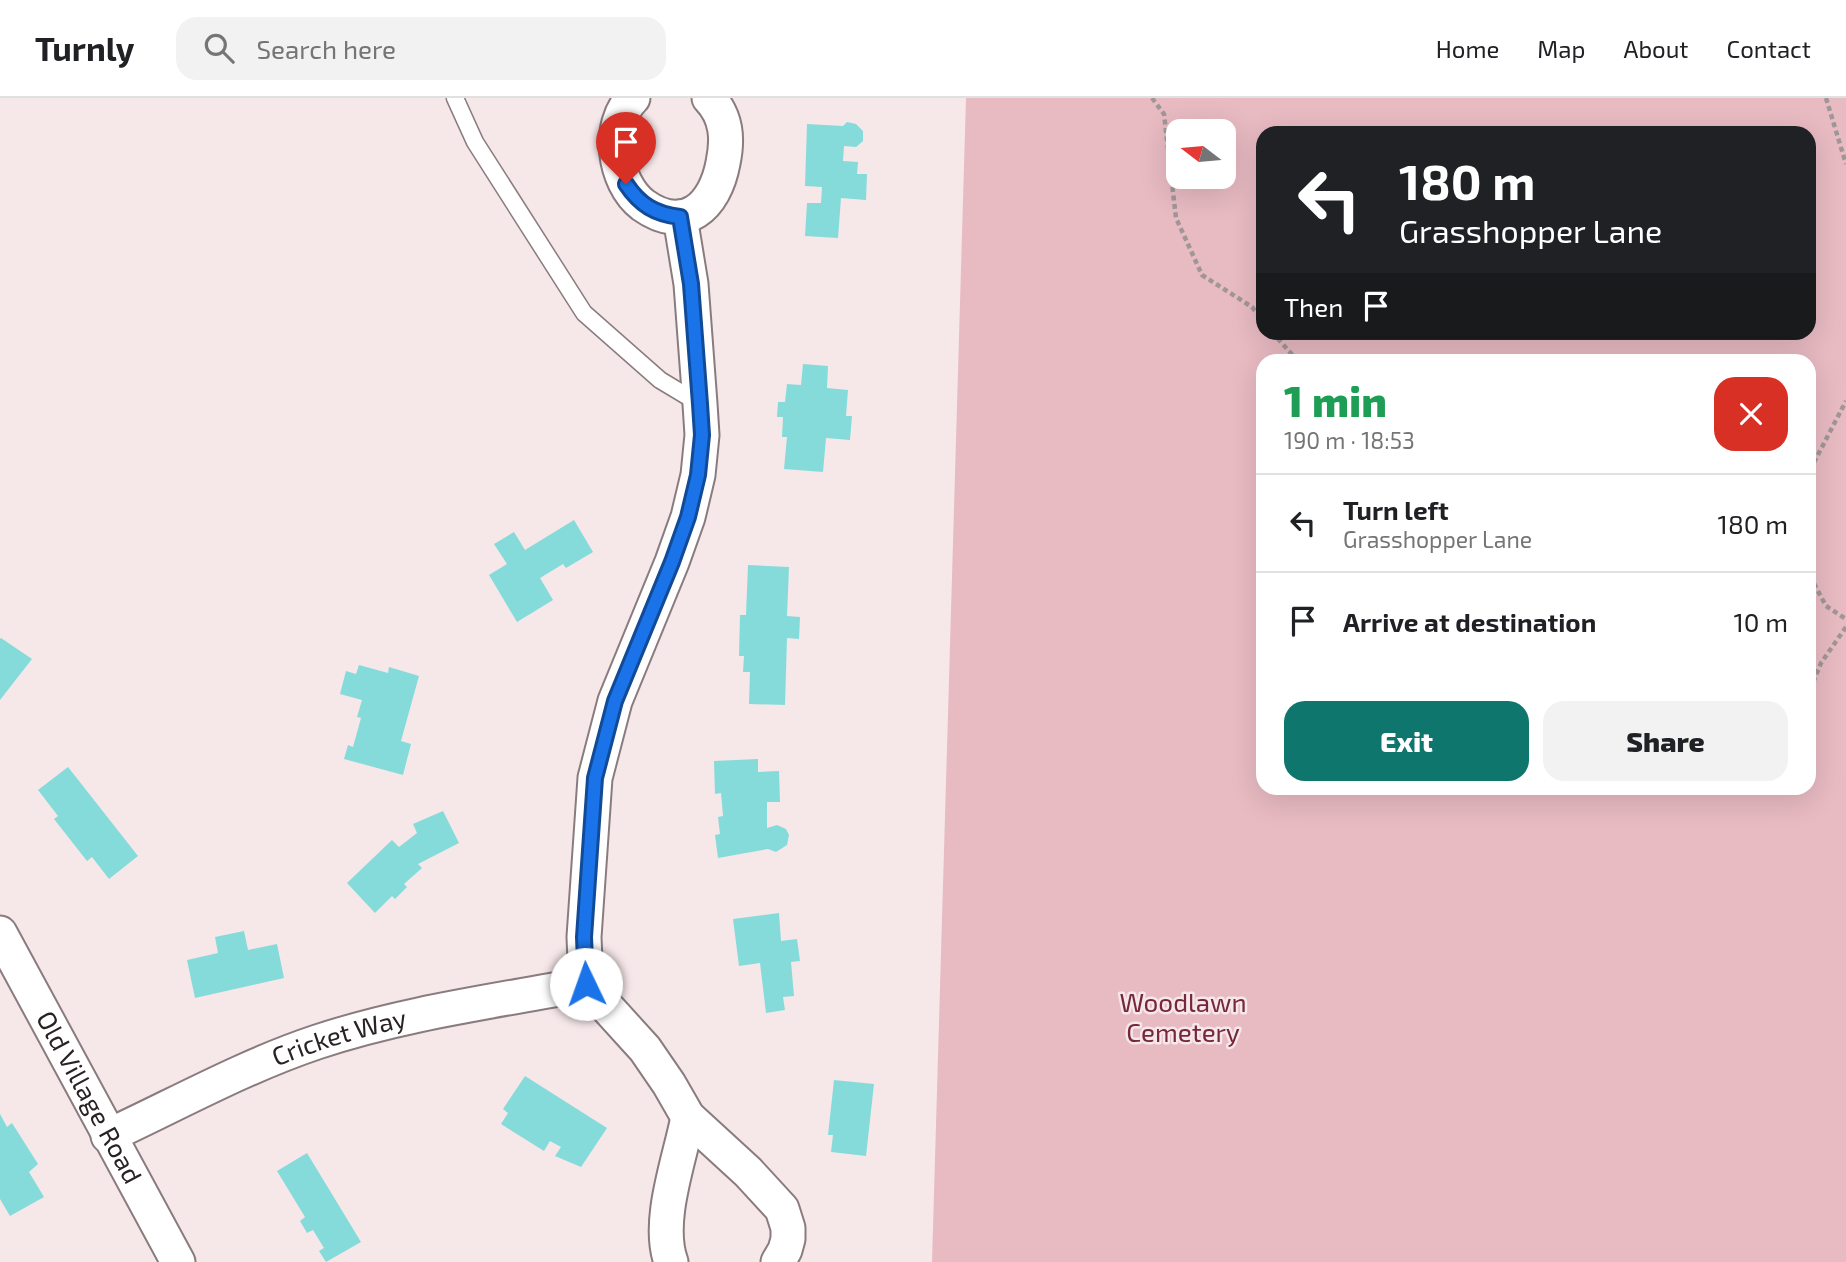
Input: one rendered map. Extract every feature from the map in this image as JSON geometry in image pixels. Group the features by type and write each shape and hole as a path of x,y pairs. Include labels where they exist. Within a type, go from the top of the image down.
{"street":[{"path":"634,98 622,112 615,141 626,184 642,204 663,215 680,217 700,210 710,200 721,174 726,139 724,121 709,98"},
{"path":"680,217 691,284 700,404 702,435 698,475 688,517 672,562 621,681 595,778 584,937 586,984 645,1049 670,1083 688,1116 748,1172 782,1209 788,1238 786,1250 778,1262"},
{"name":"Old Village Road","path":"0,933 178,1262"},
{"name":"Cricket Way","path":"108,1136 262,1064 315,1043 404,1019 586,984"},
{"path":"671,1262 666,1235 668,1212 688,1116"}],"lane":[{"path":"455,98 475,142 584,313 660,380 700,404"}],"path":[{"path":"1152,98 1164,114 1176,218 1202,275 1256,312"},
{"path":"1826,98 1846,164"},
{"path":"1279,340 1292,354"},
{"path":"1816,458 1846,401"},
{"path":"1816,588 1825,606 1846,619"},
{"path":"1816,675 1821,663 1846,627"}],"green space":[{"name":"Woodlawn Cemetery","path":"966,98 1846,98 1846,1262 932,1262"}],"building":[{"path":"847,122 856,124 863,131 863,141 856,147 844,146 843,161 858,162 857,174 867,174 866,200 841,198 838,238 805,236 807,203 821,203 822,187 805,186 807,124 843,126"},
{"path":"803,364 828,366 827,388 848,390 846,416 852,416 850,440 826,438 823,472 784,469 787,437 782,437 783,417 777,417 778,402 785,402 787,384 801,385"},
{"path":"574,520 593,552 566,568 563,564 540,578 553,600 517,622 489,575 507,564 494,544 514,532 525,550"},
{"path":"748,565 789,567 787,616 800,617 799,639 787,638 785,705 749,704 750,672 743,672 744,656 739,656 740,615 746,615"},
{"path":"0,639 32,659 0,700"},
{"path":"359,665 388,673 389,667 419,676 401,741 411,744 403,775 344,759 348,745 353,747 361,718 357,717 362,700 340,694 346,671 356,674"},
{"path":"758,759 758,772 779,771 780,802 767,802 767,828 777,825 786,829 789,835 787,845 776,852 768,849 718,858 715,835 720,834 718,817 723,816 721,793 715,794 714,761"},
{"path":"68,767 138,856 109,879 92,857 87,861 54,819 58,816 38,790"},
{"path":"443,811 459,843 418,864 422,868 404,884 407,887 395,899 392,896 375,913 347,883 392,840 399,847 417,833 413,824"},
{"path":"779,913 781,941 797,939 800,961 791,962 794,996 783,997 785,1010 766,1013 760,963 739,966 733,919"},
{"path":"244,931 248,950 277,944 284,978 195,998 187,960 218,953 215,937"},
{"path":"525,1076 607,1128 581,1167 555,1156 561,1147 550,1141 544,1151 501,1124 508,1113 503,1109"},
{"path":"834,1080 874,1084 866,1156 831,1152 833,1135 828,1135"},
{"path":"0,1114 7,1127 12,1123 38,1164 29,1172 44,1197 10,1216 0,1199"},
{"path":"307,1153 361,1242 326,1262 319,1251 324,1248 313,1230 307,1233 300,1221 305,1217 277,1171"}],"route":[{"path":"586,984 584,937 595,778 620,686 688,517 698,475 702,435 691,284 680,217 663,215 642,204 626,184"}]}
